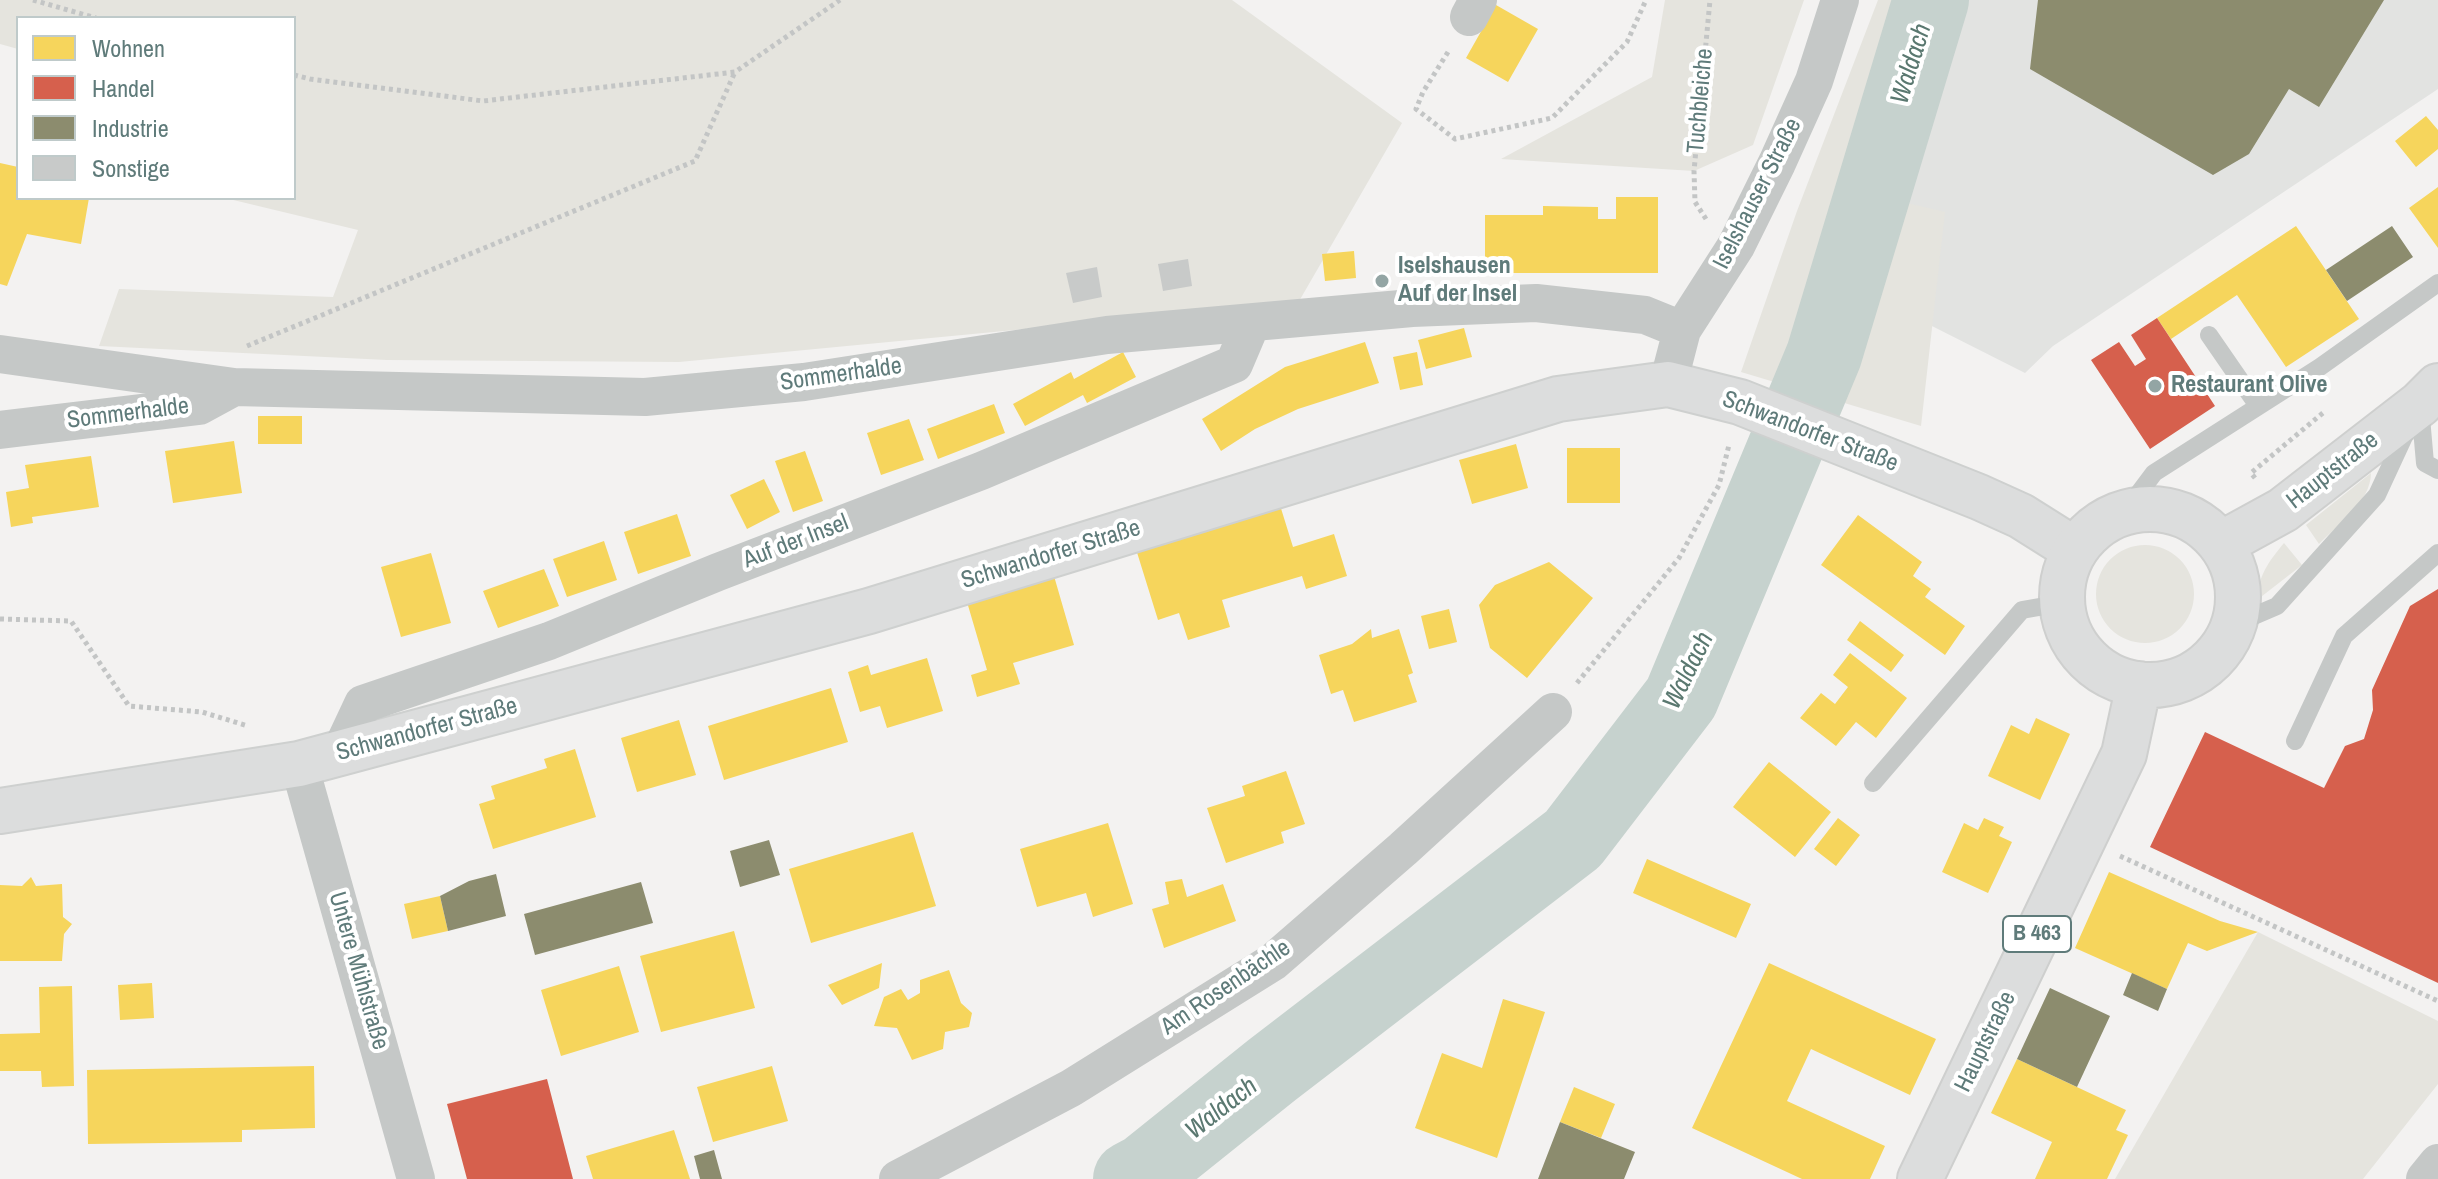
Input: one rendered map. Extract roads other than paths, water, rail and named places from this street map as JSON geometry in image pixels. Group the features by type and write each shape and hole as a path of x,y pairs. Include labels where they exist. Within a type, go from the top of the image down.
{"main road":[{"name":"Schwandorfer Straße","path":"0,811 320,758 869,611 1558,399 1668,384 1754,408 1852,446 2021,516 2075,550"},
{"name":"Hauptstraße","path":"2221,544 2283,510 2429,395"},
{"path":"2146,508 2175,512 2200,524 2221,544 2235,569 2239,596 2235,624 2220,651 2198,671 2169,683 2139,684 2110,675 2086,658 2070,633 2062,603 2064,576 2075,550 2094,529 2124,513 2146,508"},
{"name":"Hauptstraße","path":"1920,1179 2124,754 2139,684"}],"street":[{"name":"Iselshauser Straße","path":"1668,384 1682,330 1736,246 1814,81 1840,0"},
{"name":"Sommerhalde","path":"0,430 199,406 234,387 645,397 804,382 1107,335 1412,308 1536,303 1645,315 1682,330"},
{"name":"Auf der Insel","path":"320,758 363,704 549,641 981,471 1206,376 1234,364 1251,324"},
{"path":"0,354 234,387"},
{"name":"Am Rosenbächle","path":"898,1179 1071,1088 1273,962 1553,712"},
{"name":"Untere Mühlstraße","path":"320,758 416,1179"},
{"path":"2425,1179 2438,1163"}],"lane":[{"path":"2124,513 2154,473 2345,350 2438,283"},
{"path":"2209,335 2258,406"},
{"path":"2429,395 2425,463 2438,470"},
{"path":"2235,624 2277,606 2377,495 2429,395"},
{"path":"2295,741 2344,636 2438,553"},
{"path":"1873,783 2022,610 2062,603"}],"waterway":[{"name":"Waldach","path":"1131,1179 1146,1171 1573,839 1681,698 1824,355 1931,0"}],"place":[{"name":"Iselshausen Auf der Insel","path":"1382,281"},
{"name":"Restaurant Olive","path":"2155,386"}]}
